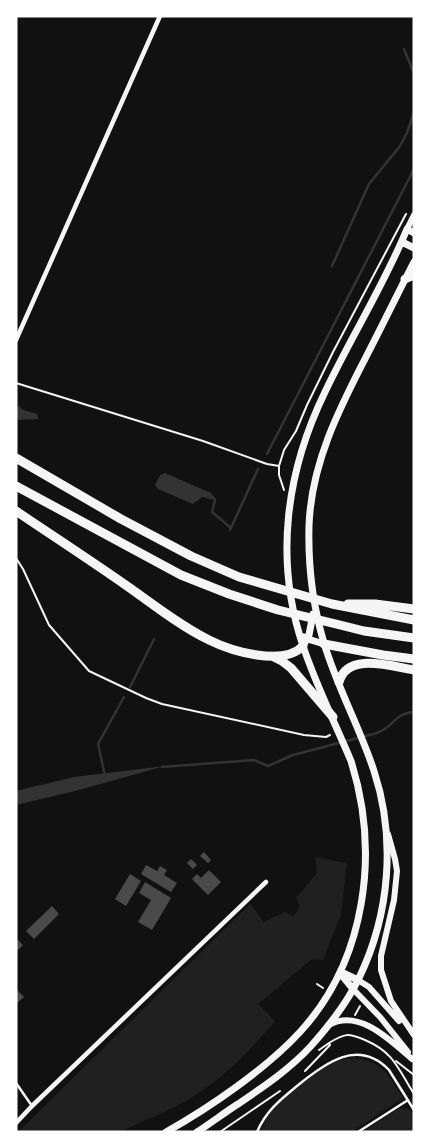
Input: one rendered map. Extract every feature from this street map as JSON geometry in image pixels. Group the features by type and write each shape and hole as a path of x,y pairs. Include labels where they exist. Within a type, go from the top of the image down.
{"highway":[{"path":"16,458 121,519 190,556 239,577 332,604 414,620"},
{"path":"16,486 181,575 229,594 278,610 336,624 414,638"},
{"path":"16,511 203,637 236,650 272,656 282,661 291,668 333,719"},
{"path":"332,604 375,604 414,609"},
{"path":"272,656 294,652 305,643"},
{"path":"324,644 414,659"},
{"path":"339,682 345,670 356,664 414,670"}],"main road":[{"path":"166,1132 202,1110 277,1054 301,1031 330,992 340,972 360,910 365,871 364,821 357,780 297,626 288,568 287,533 289,504 299,457 312,419 324,392 402,242 410,231 413,216"},
{"path":"402,242 414,248"},
{"path":"414,262 410,277 332,424 317,472 312,495 309,526 314,602 324,644 368,754 377,781 386,826 396,859 397,871 394,900 381,956 381,970 391,1001 414,1036"},
{"path":"305,643 311,630 314,602"},
{"path":"305,643 324,644"},
{"path":"197,1132 275,1079 299,1058 329,1025 353,989 378,926 384,898 387,871 386,826"},
{"path":"340,972 369,987 414,1036"},
{"path":"340,972 353,989 394,1032 413,1060"},
{"path":"329,1025 338,1021 348,1021 371,1027 385,1035 413,1060"}],"street":[{"path":"16,340 160,16"},
{"path":"16,1123 266,882"}],"lane":[{"path":"257,1132 262,1119 273,1106 320,1068 343,1056 364,1055 379,1061 389,1070 414,1110"},
{"path":"16,1084 32,1106"},
{"path":"358,1132 408,1100"}],"path":[{"path":"289,504 280,479 279,466 284,450 296,431 314,391 405,213 413,216"},
{"path":"16,383 267,464 279,466"},
{"path":"16,558 49,625 89,671 162,704 304,735 326,736 333,734"},
{"path":"317,984 330,992"},
{"path":"393,1059 414,1075"}],"shaded area":[{"path":"20,406 21,409 37,414 38,419 16,420 16,407"},
{"path":"165,473 211,493 216,499 202,497 193,504 158,489 155,485 160,475"},
{"path":"165,766 16,805 16,791 74,777"},
{"path":"315,857 347,863 341,915 323,960 312,959 258,1004 275,1021 234,1065 216,1081 187,1100 124,1130 117,1132 18,1132 250,904 264,922 285,912 294,916 300,906 296,898 317,873"},
{"path":"354,1058 372,1062 379,1066 389,1076 403,1098 352,1132 261,1132 265,1121 272,1112 287,1096 307,1080 332,1063"},
{"path":"400,1108 409,1109 414,1115 414,1132 362,1132"}],"building":[{"path":"204,852 211,860 208,863 200,856"},
{"path":"191,859 197,865 193,869 187,863"},
{"path":"146,865 157,871 160,866 167,870 164,875 177,883 171,892 141,874"},
{"path":"209,870 221,882 208,895 192,879 197,874 201,878"},
{"path":"130,874 141,881 126,906 115,899"},
{"path":"145,882 171,898 152,930 138,922 151,900 139,893"},
{"path":"52,906 59,914 34,939 26,931"},
{"path":"18,940 23,945 16,952 16,941"},
{"path":"16,989 24,997 16,1004"}],"waterway":[{"path":"404,49 414,74"},
{"path":"332,266 369,184 400,146 407,133 414,112"},
{"path":"267,454 414,169"},
{"path":"230,530 258,469"},
{"path":"215,500 212,512 231,528"},
{"path":"130,687 154,639"},
{"path":"105,776 98,744 124,697"},
{"path":"162,767 254,760 268,766 293,755 377,733 388,727 402,715 414,712"}]}
